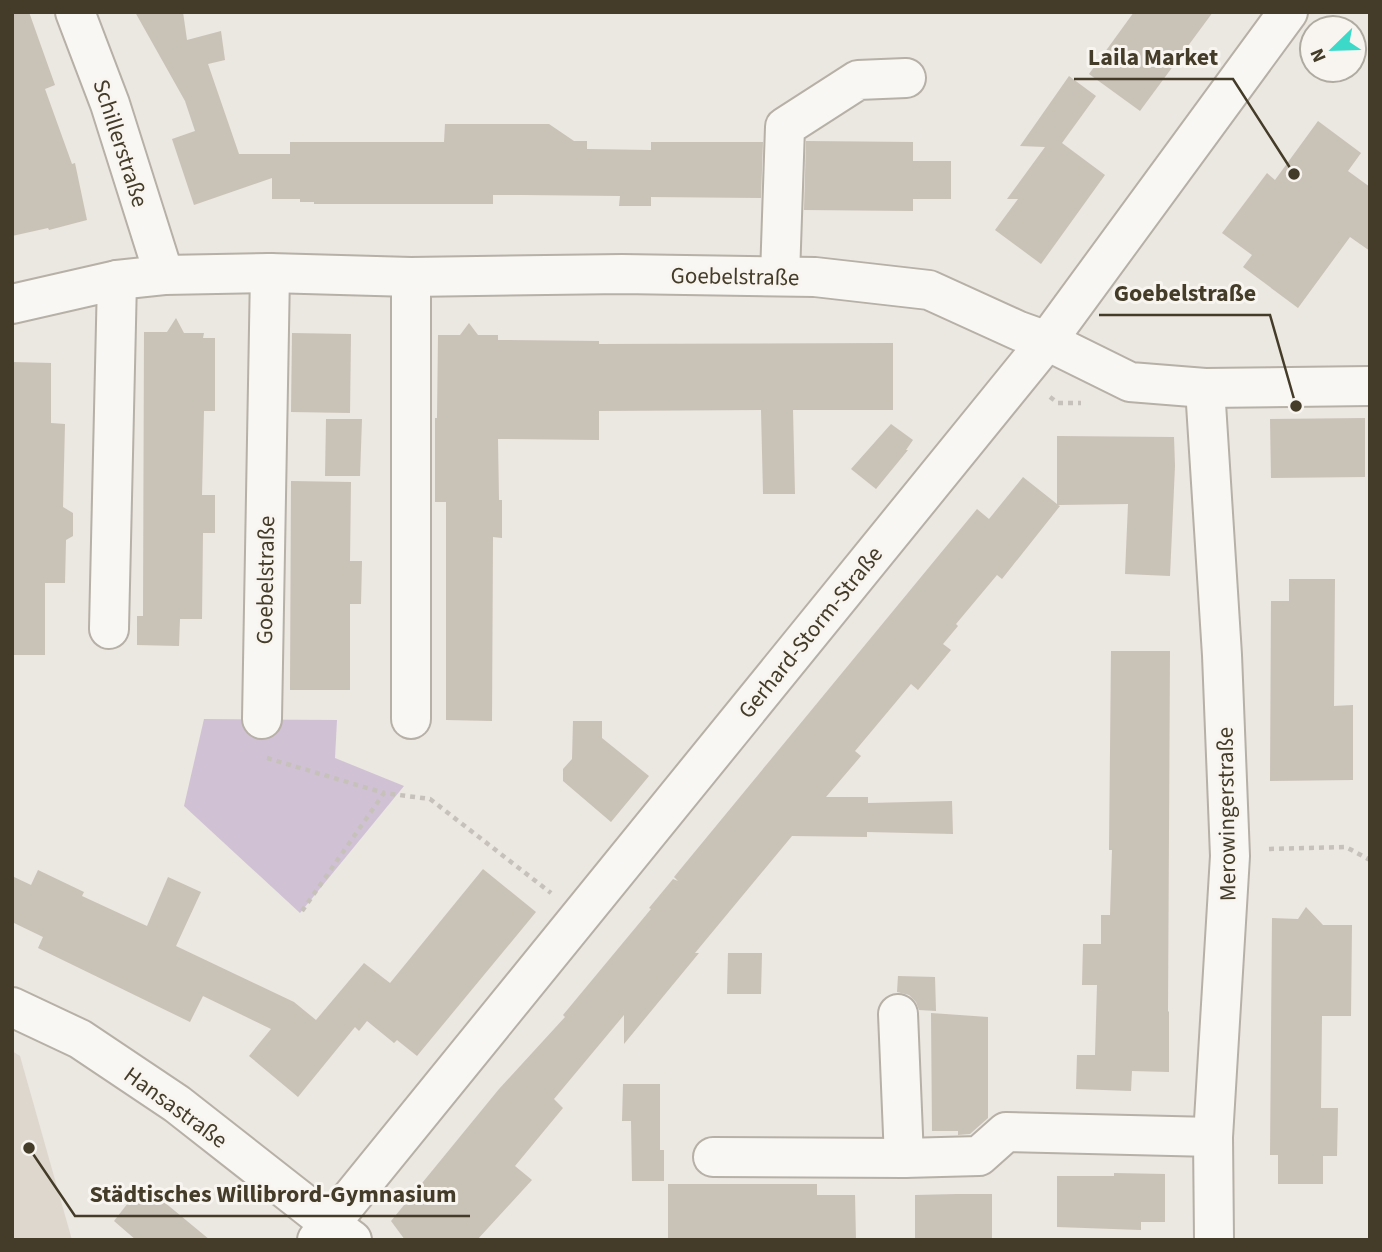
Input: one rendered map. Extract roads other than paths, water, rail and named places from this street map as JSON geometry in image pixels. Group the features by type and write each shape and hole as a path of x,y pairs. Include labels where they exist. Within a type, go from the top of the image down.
{"street":[{"name":"Schillerstraße","path":"75,12 110,104 164,275"},
{"name":"Gerhard-Storm-Straße","path":"333,1234 1047,341 1288,12"},
{"path":"780,276 785,127 858,80 905,78"},
{"name":"Goebelstraße","path":"262,738 270,273"},
{"name":"Goebelstraße","path":"12,304 117,280 164,275 622,274 815,277 929,290 1047,341 1130,382 1205,388 1370,386"},
{"path":"411,276 411,719"},
{"path":"109,629 117,280"},
{"name":"Merowingerstraße","path":"1205,388 1222,642 1230,856 1213,1137 1214,1240"},
{"name":"Hansastraße","path":"12,1007 80,1039 177,1104 333,1234"},
{"path":"898,1014 904,1158"},
{"path":"713,1157 979,1156 1006,1132 1213,1137"}],"place":[{"name":"Laila Market","path":"1294,174"},
{"name":"Goebelstraße","path":"1296,406"},
{"name":"Städtisches Willibrord-Gymnasium","path":"29,1148"}]}
